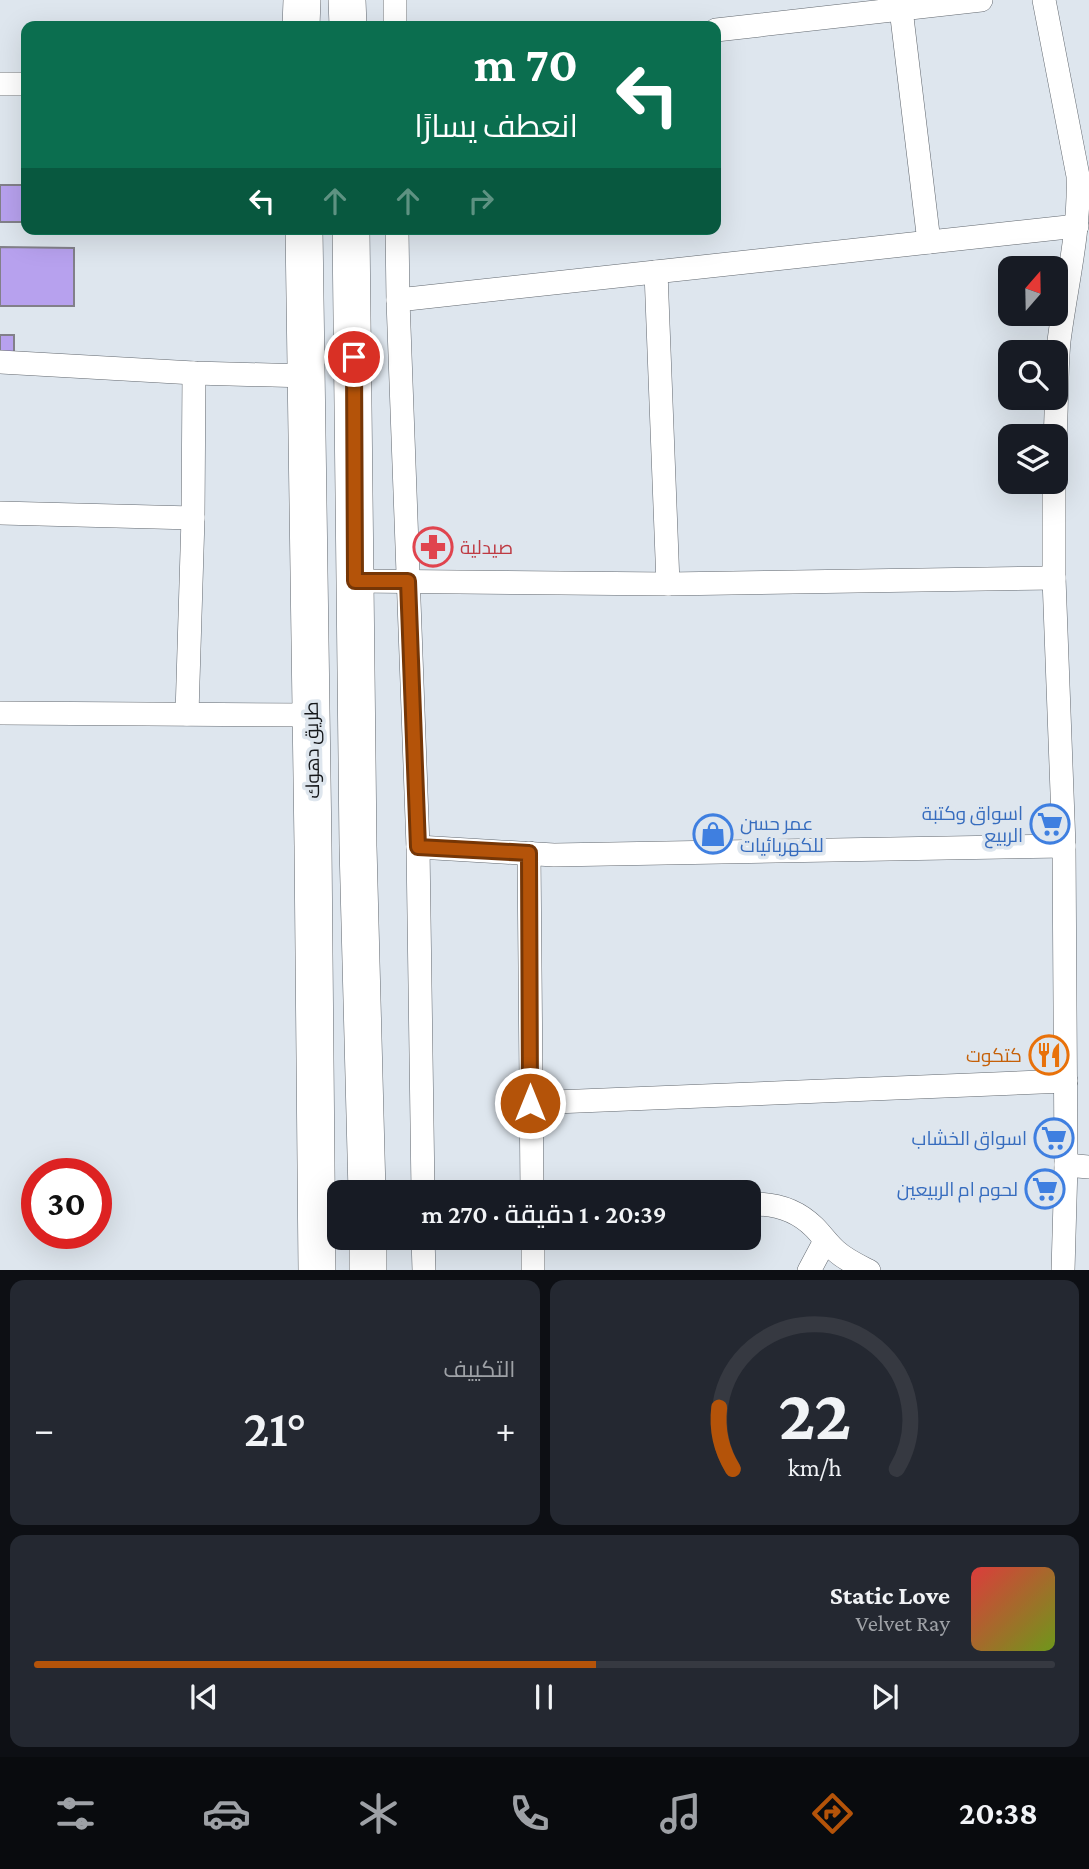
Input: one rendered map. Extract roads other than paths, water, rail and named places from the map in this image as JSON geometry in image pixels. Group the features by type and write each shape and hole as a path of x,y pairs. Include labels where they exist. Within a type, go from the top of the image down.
{"main road":[{"path":"301,21 302,0"},
{"path":"347,0 348,21"},
{"name":"طريق دهوك","path":"304,235 317,1270"},
{"path":"351,235 358,846 367,1180"},
{"path":"313,846 358,846"},
{"path":"368,1250 368,1270"}],"street":[{"path":"395,0 395,21"},
{"path":"721,29 826,9 901,9 981,0"},
{"path":"1044,0 1078,176 1078,283 1059,344 1056,424"},
{"path":"901,9 929,242"},
{"path":"0,84 21,83"},
{"path":"398,300 1077,226"},
{"path":"397,235 418,847 423,1180"},
{"path":"656,272 668,583"},
{"path":"0,362 194,373 307,376"},
{"path":"187,714 194,373"},
{"path":"1054,494 1064,846 1066,1081 1078,1166 1063,1270"},
{"path":"0,513 193,519"},
{"path":"355,581 668,583 1055,578"},
{"path":"0,713 311,715"},
{"path":"418,847 554,855 1064,846"},
{"path":"529,853 532,1180"},
{"path":"530,1103 1066,1081"},
{"path":"761,1204 787,1209 808,1222 825,1241 853,1263 869,1270"},
{"path":"809,1270 825,1241"},
{"path":"424,1250 424,1270"},
{"path":"533,1250 533,1270"}],"place":[{"name":"صيدلية","path":"433,547"},
{"name":"اسواق وكتبة الربيع","path":"1050,824"},
{"name":"عمر حسن للكهربائيات","path":"713,834"},
{"name":"كتكوت","path":"1049,1055"},
{"name":"اسواق الخشاب","path":"1054,1138"},
{"name":"لحوم ام الربيعين","path":"1045,1189"}]}
